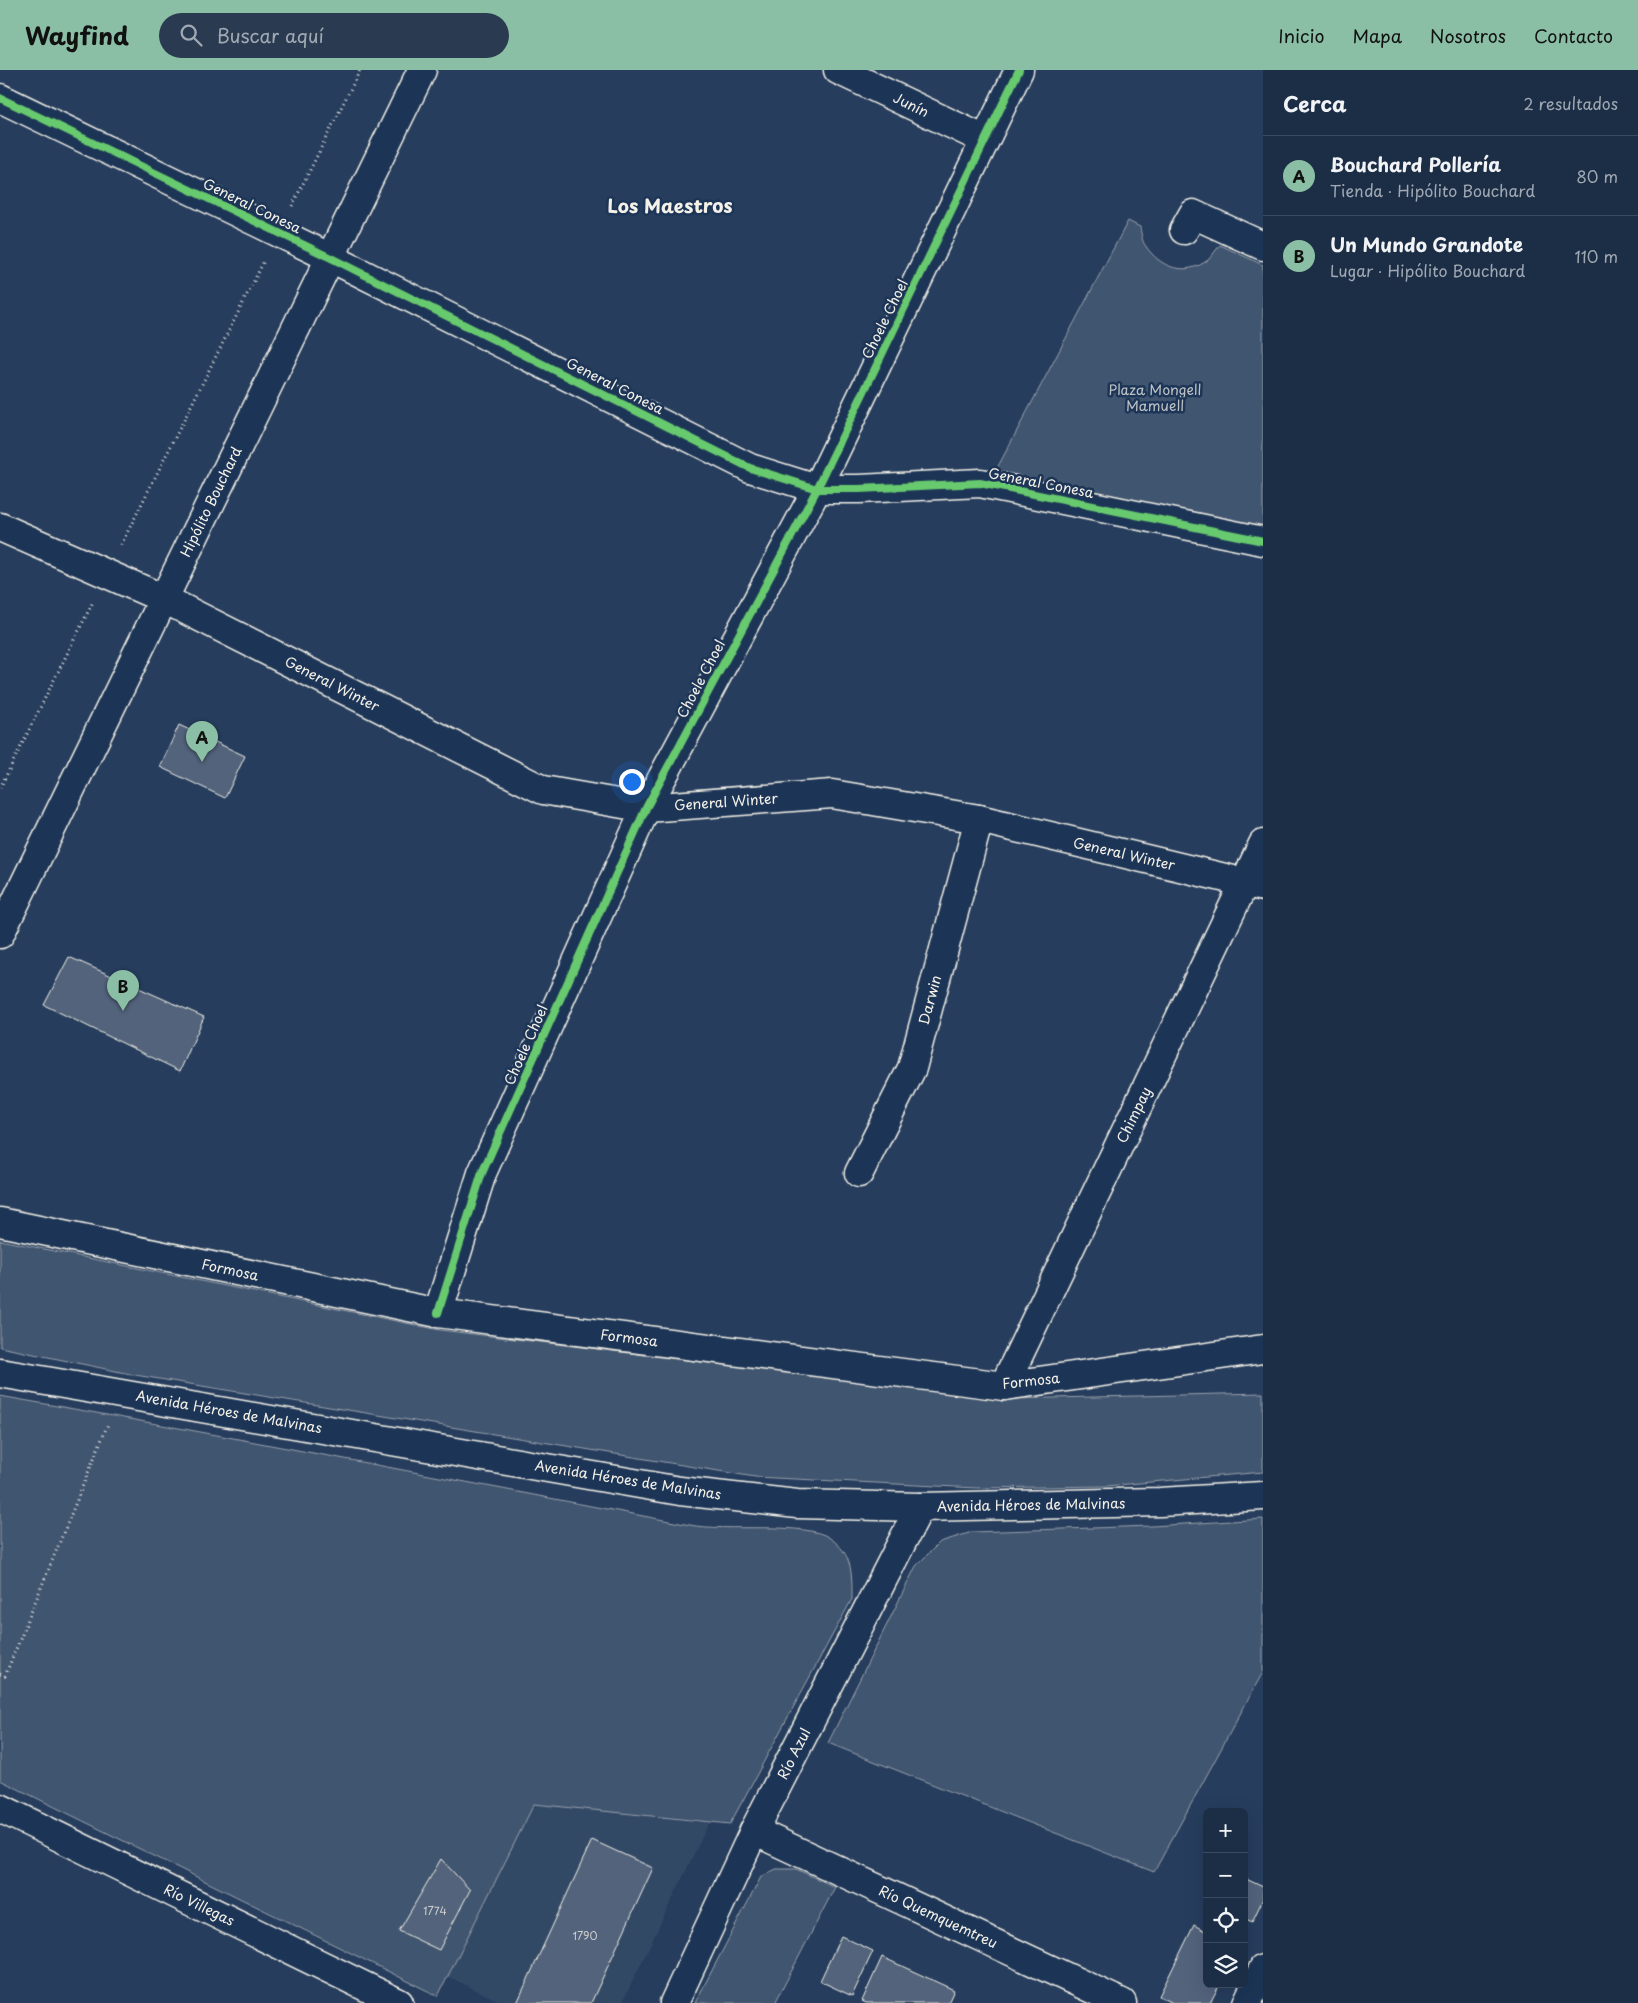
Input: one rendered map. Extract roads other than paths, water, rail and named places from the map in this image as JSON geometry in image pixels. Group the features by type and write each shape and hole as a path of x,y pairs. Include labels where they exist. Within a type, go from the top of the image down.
{"street":[{"name":"Hipólito Bouchard","path":"0,934 422,70"},
{"name":"Junín","path":"838,70 985,140"},
{"name":"Choele Choel","path":"438,1313 482,1173 646,808 817,489 1020,70"},
{"name":"General Conesa","path":"0,98 331,258 750,468 817,489 859,490 980,483 1263,541"},
{"path":"1184,230 1193,214 1263,246"},
{"name":"General Winter","path":"0,527 164,599 543,790 646,808 832,794 979,819 1254,885"},
{"name":"Darwin","path":"859,1173 912,1068 979,819"},
{"name":"Chimpay","path":"1004,1386 1254,885 1263,844"},
{"name":"Formosa","path":"0,1222 438,1313 1004,1386 1263,1349"},
{"name":"Avenida Héroes de Malvinas","path":"0,1372 680,1491 797,1504 920,1507 1160,1502 1263,1496"},
{"name":"Río Azul","path":"674,2003 754,1832 920,1507"},
{"name":"Río Villegas","path":"0,1808 399,2003"},
{"name":"Río Quemquemtreu","path":"754,1832 1122,2003"},
{"path":"1247,2003 1263,1969"}],"place":[{"name":"Bouchard Pollería","path":"202,762"},
{"name":"Un Mundo Grandote","path":"123,1011"}],"district":[{"name":"Los Maestros","path":"670,206"}],"park label":[{"name":"Plaza Mongell Mamuell","path":"1155,398"}]}
